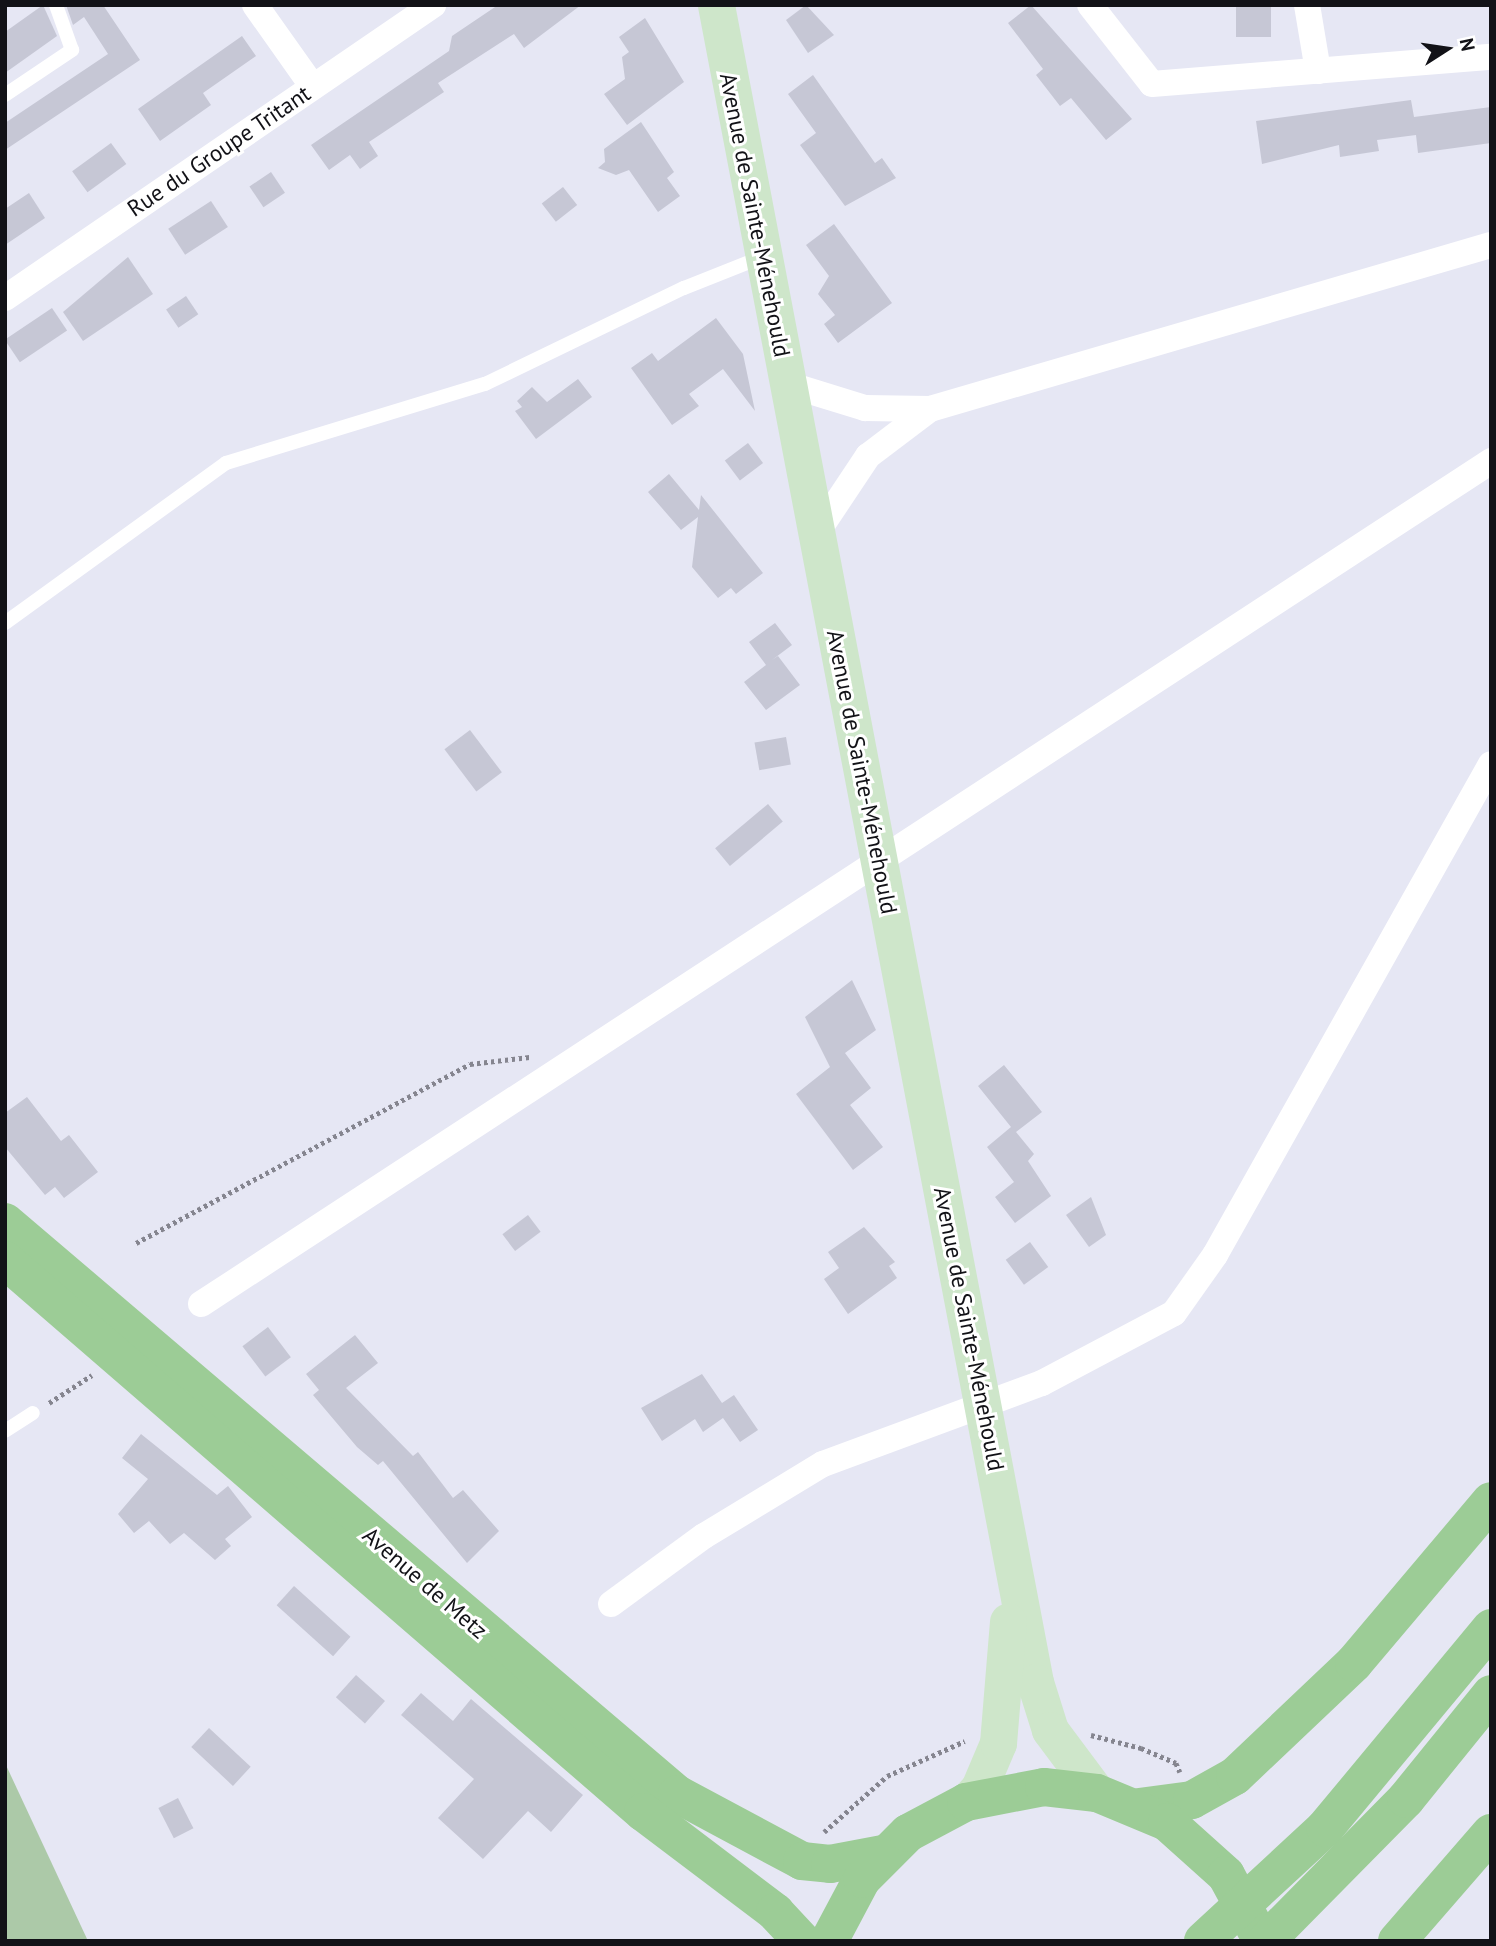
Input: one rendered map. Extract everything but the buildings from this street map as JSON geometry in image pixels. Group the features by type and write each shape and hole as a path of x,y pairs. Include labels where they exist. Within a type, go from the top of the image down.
{"main road":[{"name":"Avenue de Sainte-Ménehould","path":"716,5 984,1405 1007,1539 1042,1708 1063,1751 1097,1793"},
{"name":"Avenue de Metz","path":"5,1222 109,1331"},
{"name":"Avenue de Metz","path":"5,1260 109,1331 677,1794 802,1861 830,1864 883,1854"},
{"name":"Avenue de Metz","path":"160,1373 643,1812 775,1912 802,1941"},
{"path":"1139,1807 1192,1800 1235,1776 1354,1662 1491,1501"},
{"name":"Avenue de Sainte-Ménehould","path":"966,1802 991,1764 1003,1718 1007,1539"},
{"path":"1203,1941 1325,1828 1491,1628"},
{"path":"829,1941 844,1906 883,1854 966,1802 1017,1789 1097,1793 1139,1807 1189,1838 1226,1875 1264,1941 1397,1808 1491,1693"},
{"path":"1397,1941 1491,1833"}],"street":[{"path":"255,5 313,88"},
{"name":"Rue du Groupe Tritant","path":"5,298 433,5"},
{"path":"1090,5 1152,84 1491,57"},
{"path":"1307,5 1318,71"},
{"path":"788,384 865,408 929,409 1491,245"},
{"path":"816,534 868,456 929,409"},
{"path":"201,1304 1491,461"},
{"path":"611,1604 704,1536 822,1464 984,1405 1138,1337 1193,1291 1491,764"}],"lane":[{"path":"5,95 72,50 56,5"},
{"path":"5,623 226,463 485,384 684,288 764,257"},
{"path":"5,1431 33,1413"}],"path":[{"path":"136,1243 470,1064 580,1056"}],"green space":[{"path":"5,1763 88,1941 5,1941"}]}
